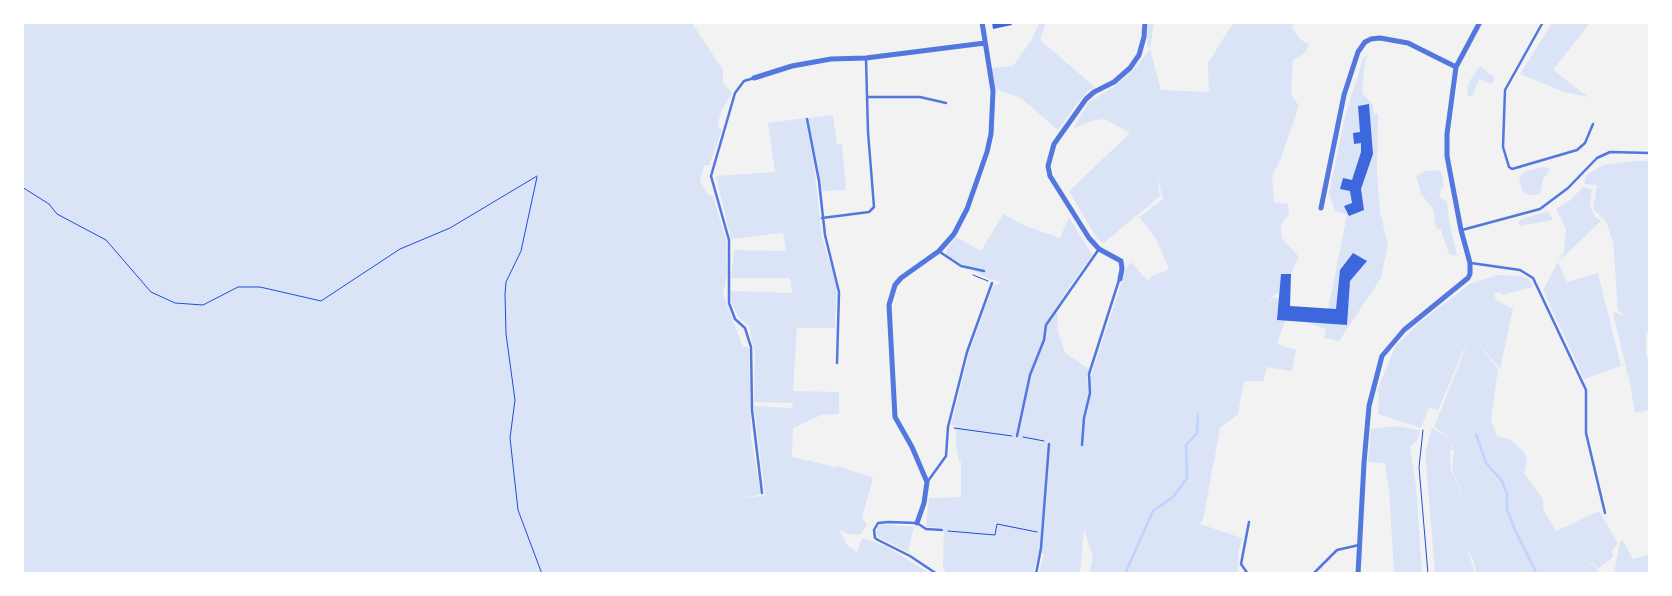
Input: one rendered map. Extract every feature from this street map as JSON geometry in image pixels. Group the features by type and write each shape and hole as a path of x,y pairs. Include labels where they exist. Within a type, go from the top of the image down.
{"street":[{"path":"917,523 924,503 927,482 912,447 895,417 889,305 895,285 901,278 938,250 954,234 962,221 987,152 991,134 993,92 982,22"},
{"path":"1120,279 1121,261 1099,249 1089,238 1050,176 1048,166 1049,153 1086,99 1094,92 1114,82 1130,68 1139,55 1144,37 1145,22"},
{"path":"1358,574 1369,406 1382,356 1404,330 1468,278 1470,263 1461,230 1447,156 1448,112 1456,67 1480,22"},
{"path":"1321,208 1344,95 1358,52 1365,42 1371,38 1380,38 1408,43 1456,67"},
{"path":"754,78 801,64 831,59 866,58 985,42"}],"lane":[{"path":"1543,22 1505,90 1503,147 1509,167 1512,169 1577,150 1587,139 1593,124"},
{"path":"822,218 869,212 874,207 866,58"},
{"path":"754,78 744,81 735,93 711,176 730,250 729,303 735,319 745,328 751,347 752,410 762,493"},
{"path":"867,97 920,97 946,103"},
{"path":"807,119 819,181 822,218 839,292 836,364"},
{"path":"1461,230 1540,210 1568,188 1597,158 1610,152 1650,153"},
{"path":"1017,436 1030,375 1044,340 1046,325 1099,249"},
{"path":"938,250 960,266 984,271"},
{"path":"1470,263 1520,270 1533,278 1586,390 1586,433 1605,513"},
{"path":"1082,445 1084,418 1090,392 1089,374 1120,279"},
{"path":"927,482 946,456 948,427 967,352 992,283"},
{"path":"1036,574 1042,533 1049,444"},
{"path":"1248,574 1241,564 1250,522"},
{"path":"936,574 910,556 878,540 873,534 874,527 878,523 917,523 926,529 942,530"},
{"path":"1313,574 1337,550 1360,545"}],"path":[{"path":"22,187 49,204 57,214 106,240 150,292 175,303 203,305 238,287 260,287 320,301 400,249 450,228 537,176 521,251 506,282 505,294 506,334 516,400 510,438 518,510 542,574"},
{"path":"960,266 992,283"},
{"path":"948,427 1017,436 1046,441 1049,444"},
{"path":"1423,430 1419,467 1428,574"},
{"path":"942,530 994,535 997,524 1042,533"}],"shaded area":[{"path":"22,23 692,23 723,70 723,83 732,93 722,110 717,126 722,130 709,165 704,165 700,180 708,195 713,196 726,240 727,274 723,294 743,347 748,347 749,352 751,438 761,494 735,500 765,495 754,406 792,408 793,403 754,402 755,355 749,326 739,318 732,304 730,291 792,293 790,278 731,278 734,250 786,251 783,233 731,239 716,176 775,172 768,123 805,118 814,166 822,237 837,287 835,328 797,328 793,391 839,392 839,414 821,415 793,428 792,457 832,466 833,468 838,466 873,478 862,518 867,525 860,535 846,533 839,529 847,545 857,552 862,538 888,547 929,573 23,573"},
{"path":"1039,23 1046,23 1040,40 1095,87 1089,90 1080,100 1058,130 1021,98 993,88 991,68 1013,66 1032,39"},
{"path":"1148,23 1154,23 1150,49 1147,45"},
{"path":"1233,23 1293,23 1292,28 1300,39 1309,45 1305,53 1293,60 1291,94 1299,106 1281,158 1272,176 1274,202 1288,204 1289,214 1281,225 1282,238 1299,257 1282,291 1272,297 1268,303 1273,298 1283,298 1280,310 1328,310 1347,215 1335,211 1329,193 1345,117 1363,59 1369,52 1365,61 1362,93 1373,105 1374,115 1378,113 1377,172 1380,212 1388,244 1381,278 1339,341 1324,338 1326,329 1287,316 1277,344 1296,350 1292,371 1267,367 1263,381 1244,381 1238,414 1220,428 1203,520 1200,524 1242,538 1238,554 1238,573 1089,573 1093,557 1084,529 1080,573 1039,573 1044,554 1039,552 1033,573 946,573 943,567 944,528 926,527 929,498 961,497 961,462 959,461 956,447 956,426 951,425 969,353 993,286 1002,282 989,279 946,255 946,250 956,237 981,251 1003,214 1026,226 1060,238 1069,217 1092,255 1063,296 1057,313 1058,331 1065,353 1089,369 1088,385 1126,269 1131,262 1148,281 1151,279 1150,277 1169,269 1155,237 1139,217 1163,199 1157,176 1160,196 1104,243 1097,239 1069,191 1130,133 1104,119 1091,121 1073,129 1089,102 1115,86 1134,69 1150,49 1161,90 1209,92 1208,63"},
{"path":"1552,23 1590,23 1553,70 1588,97 1564,92 1520,74"},
{"path":"1480,66 1494,77 1494,82 1490,84 1479,79 1472,97 1467,95 1469,82"},
{"path":"833,115 837,144 842,144 846,190 822,191 808,118"},
{"path":"1632,161 1650,161 1650,333 1646,332 1646,355 1649,361 1649,410 1635,413 1614,318 1614,312 1625,316 1618,310 1613,242 1606,221 1593,209 1597,185 1584,184 1586,175 1603,165"},
{"path":"1543,167 1549,168 1549,172 1543,179 1540,194 1529,195 1523,192 1519,177 1526,171"},
{"path":"1440,170 1444,186 1439,193 1441,198 1447,201 1457,256 1449,254 1441,230 1436,228 1433,209 1421,194 1416,176 1426,171"},
{"path":"1583,187 1592,189 1590,205 1595,217 1601,221 1558,262 1564,252 1566,229 1556,209 1569,201"},
{"path":"1548,211 1553,220 1520,226 1518,223 1521,219"},
{"path":"1558,262 1567,282 1598,273 1621,366 1584,379 1543,290"},
{"path":"1497,275 1520,276 1529,279 1533,287 1502,295 1500,292 1494,294 1496,300 1513,309 1500,369 1475,339 1498,369 1491,420 1497,436 1511,440 1525,453 1527,460 1524,473 1543,499 1543,509 1556,531 1599,511 1618,543 1612,551 1613,557 1598,569 1593,562 1578,571 1593,563 1599,573 1476,573 1474,562 1467,549 1475,573 1435,573 1425,452 1432,428 1448,437 1453,450 1450,451 1451,470 1460,489 1466,535 1460,487 1452,470 1454,450 1448,436 1434,427 1465,349 1470,344 1464,349 1438,410 1429,408 1421,428 1378,414 1379,392 1377,391 1395,347 1419,323 1470,284"},
{"path":"1397,426 1420,430 1417,441 1410,447 1416,486 1422,573 1394,573 1389,489 1385,463 1368,462 1371,429"},
{"path":"880,524 914,527 908,552 878,537 876,532"},
{"path":"1623,540 1633,559 1649,554 1649,573 1614,573 1620,541"}],"building":[{"path":"992,22 1011,22 1012,25 993,29"},
{"path":"1369,104 1373,154 1361,189 1364,210 1349,216 1344,206 1352,203 1350,191 1340,189 1343,178 1352,180 1361,152 1361,143 1354,144 1353,133 1360,132 1358,106"},
{"path":"1353,253 1367,261 1350,281 1347,325 1277,320 1281,274 1291,274 1290,306 1336,309 1340,270"}],"waterway":[{"path":"1125,574 1153,511 1173,497 1187,478 1186,445 1197,433 1198,414"},
{"path":"1476,434 1486,463 1502,481 1507,494 1507,509 1515,530 1537,574"}]}
